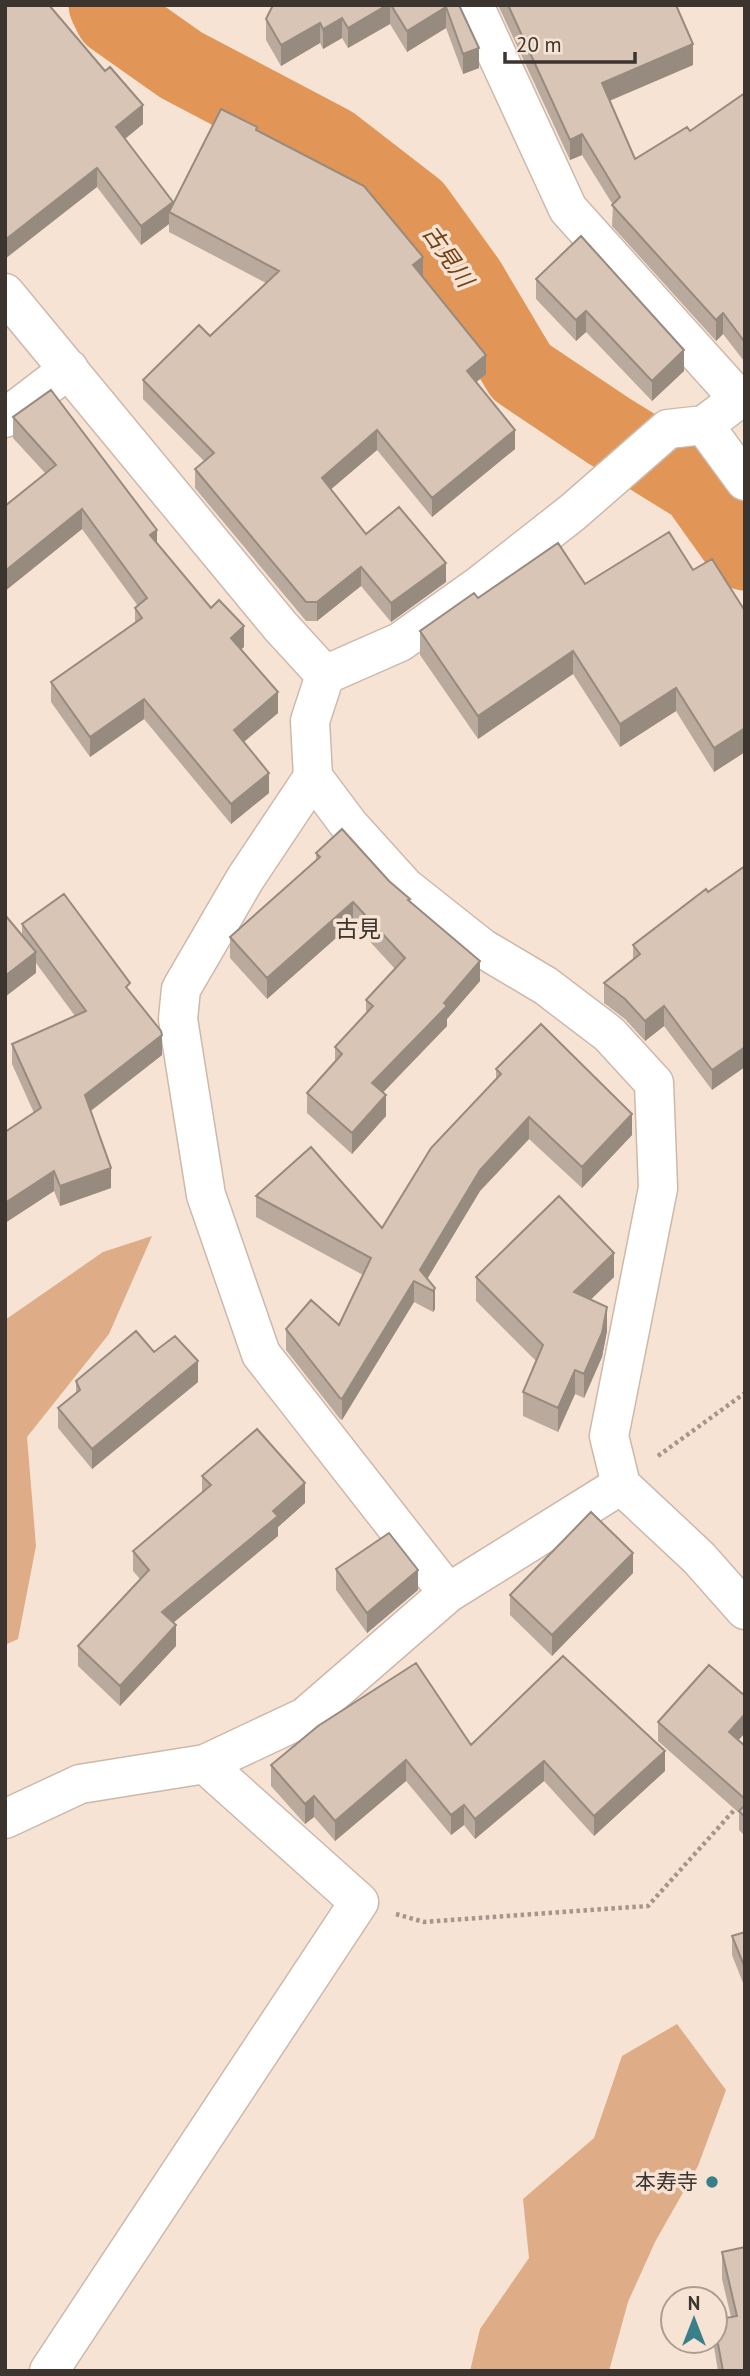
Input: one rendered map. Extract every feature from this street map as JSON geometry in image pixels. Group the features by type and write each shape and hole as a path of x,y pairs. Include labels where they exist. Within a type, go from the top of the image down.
{"street":[{"path":"474,5 568,209 742,398 704,425 668,429 573,512 470,592 400,642 325,675 310,721 313,777 349,825 405,887 482,948 546,986 609,1034 654,1083 658,1188 608,1436 621,1485 699,1558 745,1610"},
{"path":"5,293 272,617 325,675"},
{"path":"5,418 69,369"},
{"path":"704,425 745,481"},
{"path":"313,777 245,879 181,989 178,1019 206,1195 261,1354 448,1593"},
{"path":"5,1819 80,1784 205,1764 305,1717 448,1593 621,1485"},
{"path":"49,2371 359,1902 205,1764"}],"path":[{"path":"621,1485 745,1393"},
{"path":"359,1902 424,1922 648,1906 745,1798"}],"shaded area":[{"path":"152,1236 109,1334 27,1437 36,1546 18,1639 5,1645 5,1320 103,1252"},
{"path":"677,2024 726,2090 698,2166 655,2242 628,2302 609,2371 470,2371 480,2329 529,2258 523,2199 594,2138 622,2056"}],"building":[{"path":"5,5 49,5 105,71 110,67 143,105 116,127 173,202 141,226 97,168 5,240"},
{"path":"273,5 387,5 348,28 342,18 323,29 320,23 281,45 266,19"},
{"path":"391,5 459,5 479,48 463,54 446,7 407,31"},
{"path":"508,5 676,5 693,44 602,83 635,159 687,127 690,131 745,93 744,341 723,313 716,320 612,205 620,197 582,134 570,140"},
{"path":"221,109 364,186 423,257 413,265 486,355 467,371 515,430 432,498 377,430 322,478 366,534 399,507 446,563 391,603 361,567 317,602 306,602 195,469 214,453 143,380 199,325 210,336 279,271 169,212"},
{"path":"581,236 684,350 652,381 586,311 576,320 536,279"},
{"path":"51,390 157,530 150,535 211,608 219,600 244,626 231,638 278,692 234,730 269,773 231,804 144,699 90,737 51,682 142,618 135,608 147,598 82,509 5,571 5,506 56,465 13,417"},
{"path":"669,532 693,570 712,559 745,611 745,728 714,748 676,688 620,724 573,651 478,716 420,631 474,593 478,598 558,543 585,584"},
{"path":"342,829 389,881 410,899 408,900 480,961 444,1003 447,1006 372,1083 386,1095 352,1133 307,1093 342,1054 335,1047 373,1006 366,1000 405,958 353,902 267,978 230,937 320,857 316,853"},
{"path":"745,866 745,1047 712,1070 664,1006 645,1021 625,999 604,983 640,954 633,945 706,889 708,892"},
{"path":"64,894 130,983 126,987 162,1035 85,1095 111,1168 60,1186 54,1171 5,1203 5,1132 41,1108 12,1044 86,1011 22,924"},
{"path":"5,915 36,952 5,976"},
{"path":"541,1024 632,1114 582,1167 529,1117 480,1170 420,1270 435,1288 433,1291 414,1281 342,1399 340,1398 286,1329 311,1300 339,1325 371,1258 256,1196 311,1147 382,1228 431,1148 501,1074 496,1069"},
{"path":"559,1196 614,1253 574,1292 607,1307 602,1333 584,1374 575,1370 558,1408 523,1392 543,1345 476,1277"},
{"path":"136,1331 154,1352 175,1336 198,1361 92,1449 58,1408 80,1390 76,1381"},
{"path":"257,1429 305,1483 273,1511 278,1516 162,1612 176,1625 120,1686 78,1646 149,1570 133,1551 211,1485 202,1476"},
{"path":"591,1512 633,1553 552,1635 510,1595"},
{"path":"389,1533 418,1570 367,1613 336,1569"},
{"path":"563,1656 665,1751 594,1816 544,1761 475,1819 464,1805 451,1815 406,1760 335,1821 314,1796 305,1804 271,1765 318,1726 416,1663 471,1745"},
{"path":"709,1665 745,1696 745,1714 729,1732 745,1746 745,1799 658,1722"},
{"path":"745,1805 745,1817 739,1811"},
{"path":"745,1932 745,1968 732,1936"},
{"path":"745,2247 745,2371 723,2371 720,2355 729,2355 729,2317 737,2316 722,2252"}],"waterway":[{"name":"古見川","path":"107,5 113,17 181,65 331,144 415,209 467,281 521,372 698,486 745,552"}],"place":[{"name":"本寿寺","path":"712,2182"}],"district":[{"name":"古見","path":"358,929"}]}
